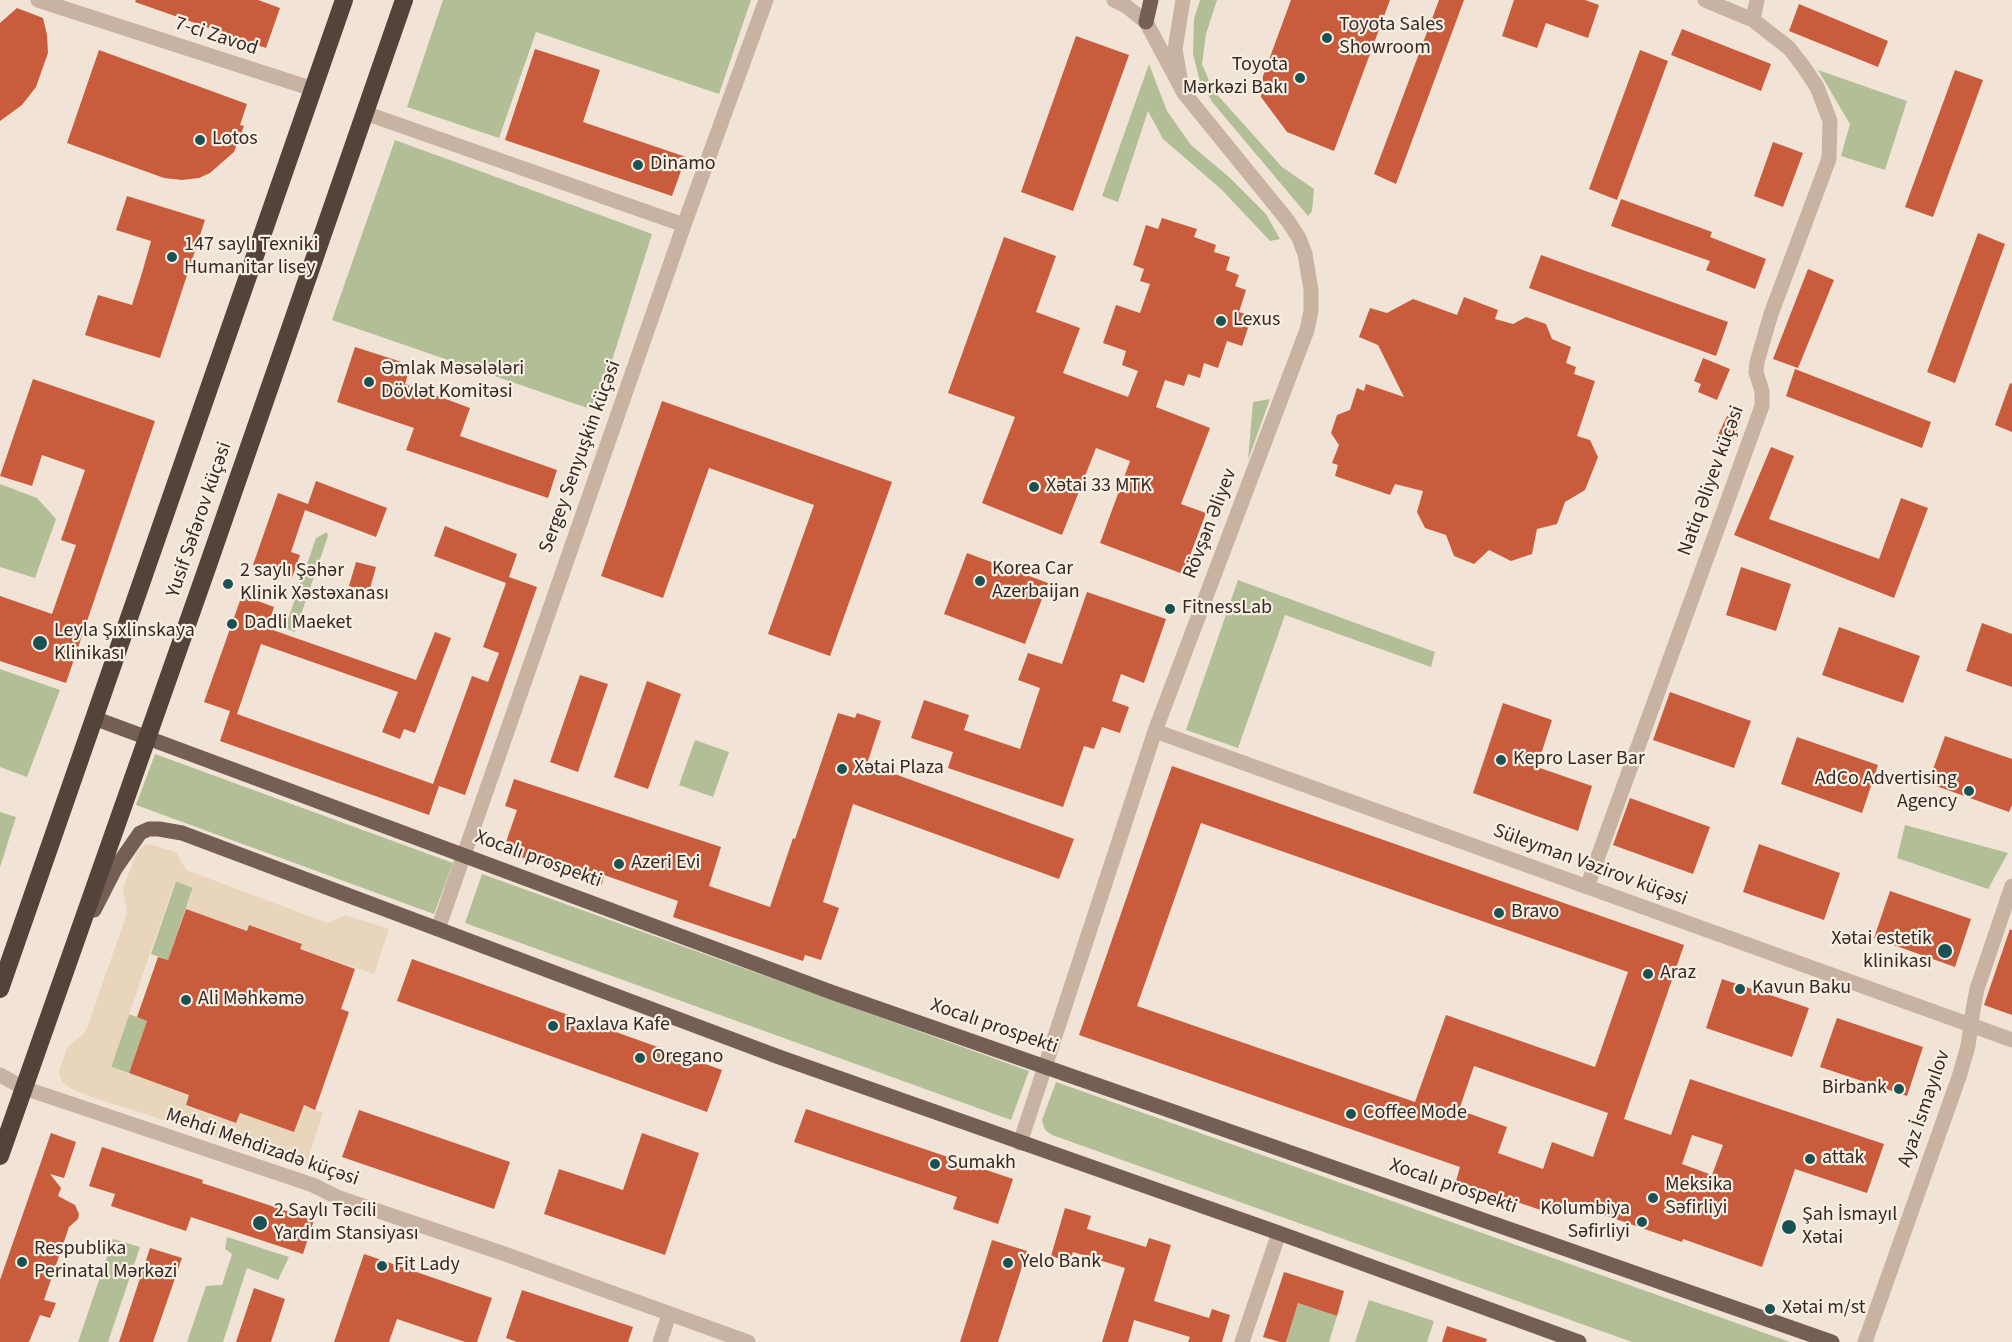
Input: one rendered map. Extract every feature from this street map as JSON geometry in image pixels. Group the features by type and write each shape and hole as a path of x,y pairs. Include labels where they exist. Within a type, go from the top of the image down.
{"highway":[{"name":"Yusif Səfərov küçəsi","path":"0,989 344,0"},
{"name":"Yusif Səfərov küçəsi","path":"0,1156 404,0"}],"main road":[{"path":"1146,22 1151,0"},
{"name":"Xocalı prospekti","path":"94,718 831,992 1832,1342"},
{"path":"74,948 115,868 140,833 149,829 182,833 779,1057 1279,1233 1551,1337 1578,1342"}],"street":[{"name":"7-ci Zavod","path":"38,0 313,89"},
{"name":"Sergey Senyuşkin küçəsi","path":"438,929 684,225 766,0"},
{"path":"1114,0 1126,6 1146,22"},
{"path":"1144,0 1146,22"},
{"path":"1183,0 1175,49 1184,93"},
{"name":"Natiq Əliyev küçəsi","path":"1587,887 1762,406 1763,398 1756,372 1757,362 1771,314 1829,159 1830,121 1818,87 1789,48 1753,20 1705,0"},
{"path":"1753,20 1757,0"},
{"name":"Rövşən Əliyev","path":"1020,1143 1155,731 1307,330 1311,311 1308,269 1299,238 1271,199 1184,93 1146,22"},
{"path":"365,113 684,225"},
{"name":"Süleyman Vəzirov küçəsi","path":"1155,731 2012,1040"},
{"name":"Ayaz İsmayılov","path":"1865,1342 1959,1077 1968,1046 1977,989 2012,886"},
{"name":"Mehdi Mehdizadə küçəsi","path":"0,1075 24,1088 313,1185 337,1197 502,1253 748,1342"},
{"path":"1242,1342 1279,1233"},
{"path":"660,1342 669,1315"}],"green space":[{"path":"443,0 751,0 719,94 536,32 499,138 407,107"},
{"path":"1200,0 1217,0 1206,34 1202,64 1213,90 1282,167 1314,189 1312,211 1308,216 1213,103 1200,82 1193,54 1194,19"},
{"path":"1149,64 1167,111 1191,145 1229,177 1266,214 1280,239 1270,241 1221,189 1163,139 1148,111 1118,202 1102,196"},
{"path":"1818,70 1907,101 1885,170 1841,156 1850,124"},
{"path":"395,140 652,234 596,411 332,320"},
{"path":"1270,399 1248,460 1253,402"},
{"path":"0,484 37,498 56,519 35,578 0,567"},
{"path":"327,532 328,536 295,632 285,628 316,538"},
{"path":"1238,580 1435,652 1431,667 1285,615 1238,748 1186,730"},
{"path":"0,669 60,690 27,777 0,767"},
{"path":"695,740 729,752 713,797 679,785"},
{"path":"155,754 453,863 434,914 136,805"},
{"path":"0,812 16,817 0,867"},
{"path":"1905,825 2008,853 1988,889 1897,858"},
{"path":"482,874 1029,1071 1011,1120 465,923"},
{"path":"176,881 193,887 168,960 151,954"},
{"path":"129,1014 147,1021 129,1073 111,1067"},
{"path":"1056,1082 1790,1342 1632,1342 1052,1135 1045,1130 1042,1120"},
{"path":"227,1237 289,1257 278,1280 247,1268 223,1342 187,1342 206,1286 222,1285 232,1254 225,1249"},
{"path":"113,1239 140,1247 108,1342 78,1342"},
{"path":"1369,1300 1434,1321 1427,1342 1355,1342"},
{"path":"1298,1303 1337,1316 1329,1342 1286,1342"}],"shaded area":[{"path":"149,844 176,852 186,870 328,923 346,915 389,929 374,974 300,949 301,943 250,925 247,931 186,909 193,888 175,881 111,1067 189,1095 186,1106 235,1123 240,1113 294,1132 304,1105 323,1113 306,1165 91,1097 62,1082 59,1071 67,1048 86,1031 127,913 123,888 137,852 144,845"}],"building":[{"path":"136,0 258,0 280,8 266,48 135,2"},
{"name":"Toyota Sales Showroom","path":"1291,0 1390,0 1334,151 1287,132 1261,97 1263,76"},
{"path":"1439,0 1464,0 1396,184 1374,174"},
{"path":"1514,0 1585,0 1599,5 1588,38 1546,23 1537,48 1502,36"},
{"path":"1799,4 1888,41 1878,67 1789,31"},
{"path":"17,8 43,18 48,53 36,87 22,105 0,121 0,23"},
{"path":"1682,29 1771,64 1761,91 1671,55"},
{"path":"1076,36 1129,55 1073,211 1021,192"},
{"path":"535,49 600,70 583,122 686,157 672,196 505,140"},
{"path":"99,50 247,104 240,125 244,126 234,152 210,173 199,178 182,180 164,178 67,143"},
{"path":"1640,50 1668,61 1617,200 1589,189"},
{"path":"1955,70 1983,80 1933,217 1905,207"},
{"path":"1773,142 1803,153 1783,207 1754,196"},
{"path":"127,196 205,220 160,358 85,335 98,295 132,305 142,273 151,241 116,230"},
{"path":"1621,199 1712,232 1710,237 1766,259 1755,289 1706,270 1710,261 1611,226"},
{"path":"1162,218 1197,229 1194,237 1216,245 1214,252 1230,257 1226,270 1239,275 1235,286 1246,290 1239,312 1252,316 1242,346 1227,341 1218,368 1204,363 1200,378 1188,374 1184,386 1165,380 1156,407 1210,428 1181,504 1206,513 1183,574 1100,543 1130,461 1096,448 1062,535 982,503 1015,417 948,393 1004,237 1056,256 1036,312 1080,328 1063,373 1128,397 1138,371 1122,365 1126,351 1103,343 1116,305 1140,313 1150,284 1140,281 1144,269 1133,265 1146,225 1158,229"},
{"path":"1978,233 2005,244 1955,383 1927,372"},
{"path":"1541,255 1728,322 1716,356 1529,288"},
{"path":"1808,269 1834,280 1798,368 1773,359"},
{"path":"1464,297 1498,310 1495,319 1513,324 1526,317 1546,324 1552,339 1571,347 1566,363 1576,367 1574,374 1595,381 1577,436 1590,440 1598,457 1585,490 1565,502 1557,524 1537,529 1532,554 1511,561 1489,550 1474,564 1454,556 1446,535 1425,528 1417,512 1423,491 1395,484 1390,495 1335,476 1338,465 1332,463 1339,445 1331,433 1337,415 1350,410 1357,388 1364,391 1366,384 1404,397 1378,345 1359,337 1370,308 1387,313 1413,299 1457,315"},
{"path":"355,347 411,365 405,384 470,408 460,436 557,470 548,498 406,450 414,428 337,402"},
{"path":"1703,358 1730,369 1717,400 1698,392 1701,384 1694,381"},
{"path":"1795,369 1931,422 1922,448 1786,396"},
{"path":"33,379 155,421 66,683 0,661 0,596 52,614 76,545 61,540 85,470 42,455 32,486 0,476"},
{"path":"2010,383 2012,384 2012,432 1995,425"},
{"path":"662,401 892,482 830,656 768,634 814,505 709,468 663,598 601,576"},
{"path":"1727,416 1740,423 1732,442 1718,435"},
{"path":"1771,447 1794,456 1769,519 1879,559 1901,498 1928,508 1894,598 1734,535"},
{"path":"316,481 387,508 376,537 305,510 291,552 300,555 292,578 253,565 278,493 308,504"},
{"path":"445,526 517,554 509,577 537,587 465,795 439,786 429,815 220,741 230,711 204,702 242,595 274,607 267,628 416,680 435,632 451,638 415,733 404,729 400,739 382,732 398,692 261,644 237,714 433,784 472,676 488,682 499,653 483,647 506,583 434,556"},
{"path":"967,553 1048,583 1025,644 944,614"},
{"path":"356,562 376,567 369,592 349,586"},
{"path":"1741,567 1791,584 1776,631 1726,615"},
{"path":"1087,592 1166,619 1144,683 1121,674 1112,701 1129,707 1120,733 1102,727 1094,749 1084,746 1063,807 948,768 953,752 911,738 924,700 969,715 964,730 1020,749 1040,688 1018,680 1028,653 1062,664"},
{"path":"1982,623 2012,634 2012,687 1966,671"},
{"path":"1839,627 1920,656 1903,703 1822,675"},
{"path":"580,675 608,684 578,772 550,762"},
{"path":"647,681 681,694 648,789 614,777"},
{"path":"1670,692 1751,721 1734,768 1653,740"},
{"path":"1503,703 1552,720 1537,767 1592,786 1578,831 1473,793"},
{"path":"838,713 855,718 857,713 881,721 867,764 1074,839 1059,879 853,804 823,902 839,908 821,960 805,955 803,961 673,917 678,901 604,875 602,884 503,851 517,810 505,806 514,779 721,847 709,886 770,907"},
{"path":"1945,736 2012,759 2012,805 2009,812 1928,783"},
{"path":"1797,737 1878,765 1862,813 1781,784"},
{"path":"1172,766 1684,945 1624,1119 1671,1135 1690,1079 1884,1144 1867,1193 1795,1169 1762,1267 1564,1201 1558,1216 1456,1181 1460,1167 1079,1035","holes":["1201,823 1628,972 1595,1067 1446,1015 1415,1102 1137,1006","1474,1066 1608,1113 1593,1157 1552,1142 1543,1169 1498,1153 1507,1127 1459,1110","1692,1135 1723,1145 1712,1175 1682,1164"]},
{"path":"1630,798 1710,827 1693,874 1613,845"},
{"path":"1759,844 1840,873 1824,920 1743,892"},
{"path":"1890,891 1971,919 1955,967 1874,938"},
{"path":"186,909 247,931 249,925 302,944 300,949 355,969 341,1009 349,1012 315,1110 304,1105 294,1132 240,1113 236,1123 186,1105 189,1095 129,1073 147,1021 137,1017 158,957 168,960"},
{"path":"2010,929 2012,930 2012,1015 1984,1005"},
{"path":"412,959 722,1070 707,1112 397,1001"},
{"path":"1722,979 1809,1008 1792,1057 1706,1028"},
{"path":"1837,1018 1923,1047 1907,1096 1820,1067"},
{"path":"806,1109 1013,1179 998,1224 953,1209 957,1197 794,1142"},
{"path":"359,1110 510,1162 494,1209 342,1157"},
{"name":"Respublika Perinatal Mərkəzi","path":"51,1133 76,1142 64,1178 50,1174 61,1188 58,1196 75,1205 79,1214 78,1219 69,1227 44,1300 56,1303 50,1318 40,1315 29,1342 0,1342 0,1280"},
{"path":"642,1133 699,1153 665,1255 544,1214 559,1169 623,1190"},
{"path":"102,1147 314,1220 303,1254 191,1217 186,1231 111,1206 115,1194 89,1186"},
{"path":"1065,1208 1091,1216 1087,1229 1146,1247 1149,1238 1171,1245 1154,1301 1209,1318 1212,1309 1230,1315 1222,1342 1188,1342 1190,1337 1134,1320 1128,1342 1102,1342 1125,1268 1073,1252 1070,1262 1051,1256"},
{"path":"992,1240 1027,1251 998,1342 960,1342"},
{"path":"150,1248 182,1258 153,1342 119,1342"},
{"path":"364,1254 492,1298 477,1342 465,1342 397,1319 389,1342 334,1342"},
{"path":"1284,1272 1344,1291 1337,1316 1298,1303 1286,1342 1280,1342 1263,1337"},
{"path":"254,1288 285,1299 271,1342 236,1342"},
{"path":"522,1290 633,1327 628,1342 517,1342 506,1338"},
{"path":"1447,1326 1487,1339 1486,1342 1442,1342"}],"place":[{"name":"Toyota Sales Showroom","path":"1327,38"},
{"name":"Toyota Mərkəzi Bakı","path":"1300,78"},
{"name":"Lotos","path":"200,140"},
{"name":"Dinamo","path":"638,165"},
{"name":"147 saylı Texniki Humanitar lisey","path":"172,257"},
{"name":"Lexus","path":"1221,321"},
{"name":"Əmlak Məsələləri Dövlət Komitəsi","path":"369,382"},
{"name":"Xətai 33 MTK","path":"1034,487"},
{"name":"Korea Car Azerbaijan","path":"980,581"},
{"name":"2 saylı Şəhər Klinik Xəstəxanası","path":"228,584"},
{"name":"FitnessLab","path":"1170,609"},
{"name":"Dadli Maeket","path":"232,624"},
{"name":"Leyla Şıxlinskaya Klinikası","path":"40,643"},
{"name":"Kepro Laser Bar","path":"1501,760"},
{"name":"Xətai Plaza","path":"842,769"},
{"name":"AdCo Advertising Agency","path":"1969,791"},
{"name":"Azeri Evi","path":"619,864"},
{"name":"Bravo","path":"1499,913"},
{"name":"Xətai estetik klinikası","path":"1945,951"},
{"name":"Araz","path":"1648,974"},
{"name":"Kavun Baku","path":"1740,989"},
{"name":"Ali Məhkəmə","path":"186,1000"},
{"name":"Paxlava Kafe","path":"553,1026"},
{"name":"Oregano","path":"640,1058"},
{"name":"Birbank","path":"1899,1089"},
{"name":"Coffee Mode","path":"1351,1114"},
{"name":"attak","path":"1810,1159"},
{"name":"Sumakh","path":"935,1164"},
{"name":"Meksika Səfirliyi","path":"1653,1198"},
{"name":"Kolumbiya Səfirliyi","path":"1642,1222"},
{"name":"2 Saylı Təcili Yardım Stansiyası","path":"260,1223"},
{"name":"Şah İsmayıl Xətai","path":"1789,1227"},
{"name":"Respublika Perinatal Mərkəzi","path":"22,1262"},
{"name":"Yelo Bank","path":"1008,1263"},
{"name":"Fit Lady","path":"382,1266"},
{"name":"Xətai m/st","path":"1770,1309"}]}
